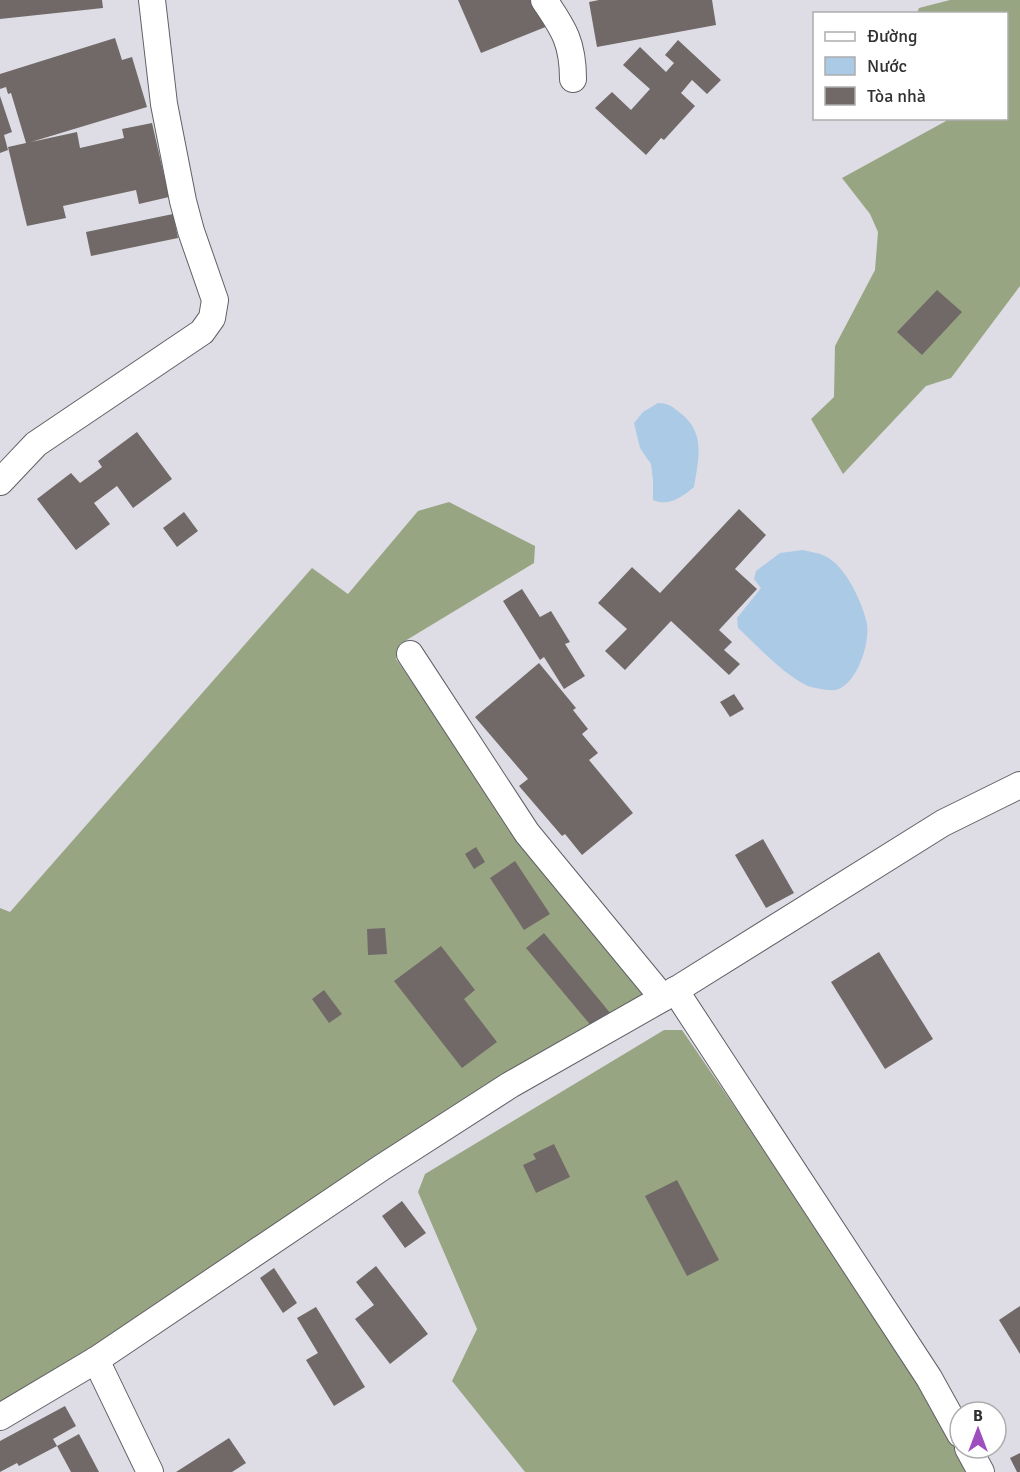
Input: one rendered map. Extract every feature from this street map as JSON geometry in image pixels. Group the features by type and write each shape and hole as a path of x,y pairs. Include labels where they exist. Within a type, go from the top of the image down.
{"street":[{"path":"0,482 36,444 202,332 212,318 215,300 191,231 164,104 152,0"},
{"path":"544,0 561,24 570,44 573,79"},
{"path":"410,654 527,833 669,994 929,1378 948,1412"},
{"path":"0,1418 96,1360 381,1168 510,1085 669,994 943,824 1020,785"},
{"path":"96,1360 150,1472"}],"green space":[{"path":"950,0 1020,0 1020,286 951,378 926,386 843,474 811,419 834,397 835,346 875,270 878,232 870,214 842,178 946,120 1008,120 1008,12 917,12 919,8"},
{"path":"449,502 535,546 534,563 400,644 396,659 481,783 654,997 0,1408 0,908 10,912 312,568 348,594 418,511"},
{"path":"664,1030 682,1030 924,1383 948,1428 948,1460 966,1460 972,1472 525,1472 452,1381 477,1329 418,1192 425,1174"}],"water":[{"path":"658,403 672,407 679,412 688,420 697,437 699,456 694,487 670,502 653,500 651,464 640,448 634,423 643,412"},
{"path":"803,550 825,556 839,567 862,606 867,624 864,652 856,672 843,687 835,690 811,687 798,681 738,628 737,618 761,588 754,579 756,571 780,553"}],"building":[{"path":"0,0 102,0 103,8 0,19"},
{"path":"458,0 537,0 548,26 481,53"},
{"path":"599,0 712,0 716,25 597,47 589,2"},
{"path":"115,38 122,60 132,57 147,107 31,142 77,132 80,148 124,138 122,129 152,123 169,197 139,204 136,190 63,206 66,218 27,226 8,147 26,143 11,93 8,94 6,87 0,89 0,74"},
{"path":"678,40 721,80 707,94 692,80 681,93 695,106 664,140 661,138 646,155 595,108 612,92 631,110 650,89 623,65 640,47 666,72 674,63 665,55"},
{"path":"0,96 12,132 4,135 8,150 0,153"},
{"path":"173,214 178,238 91,256 86,232"},
{"path":"937,290 962,312 922,355 897,332"},
{"path":"137,432 172,479 133,508 117,486 94,503 110,524 76,550 37,499 71,473 80,483 102,467 98,461"},
{"path":"739,509 766,535 735,569 757,589 719,630 732,642 724,650 740,664 729,675 671,621 625,670 605,651 627,629 598,603 632,567 660,593"},
{"path":"184,512 198,531 177,547 163,528"},
{"path":"522,589 540,617 551,611 570,642 565,644 585,676 564,689 544,657 540,660 503,601"},
{"path":"539,663 576,708 573,710 588,729 582,734 598,753 589,760 633,813 582,855 565,834 562,836 519,786 528,779 475,717"},
{"path":"734,694 744,709 730,717 720,702"},
{"path":"763,839 794,893 766,908 735,855"},
{"path":"476,847 485,862 474,869 465,854"},
{"path":"515,861 550,914 524,930 490,878"},
{"path":"385,928 387,954 368,955 367,929"},
{"path":"544,933 611,1014 593,1028 526,948"},
{"path":"441,946 475,990 464,999 497,1042 462,1068 394,981"},
{"path":"879,952 933,1039 885,1069 831,982"},
{"path":"324,990 342,1014 329,1023 312,999"},
{"path":"554,1144 570,1177 536,1193 523,1165 536,1159 533,1154"},
{"path":"677,1180 719,1260 687,1276 645,1196"},
{"path":"402,1201 426,1233 405,1248 382,1216"},
{"path":"376,1266 428,1334 390,1364 355,1319 374,1305 356,1282"},
{"path":"274,1268 297,1303 283,1313 260,1278"},
{"path":"1020,1306 1020,1354 999,1320"},
{"path":"316,1307 365,1387 334,1406 306,1360 318,1353 297,1318"},
{"path":"65,1406 76,1426 53,1439 57,1446 19,1466 17,1463 0,1472 0,1441"},
{"path":"79,1434 99,1472 71,1472 57,1446"},
{"path":"229,1438 246,1463 232,1472 176,1472"},
{"path":"1020,1453 1020,1472 1017,1472 1010,1458"}]}
